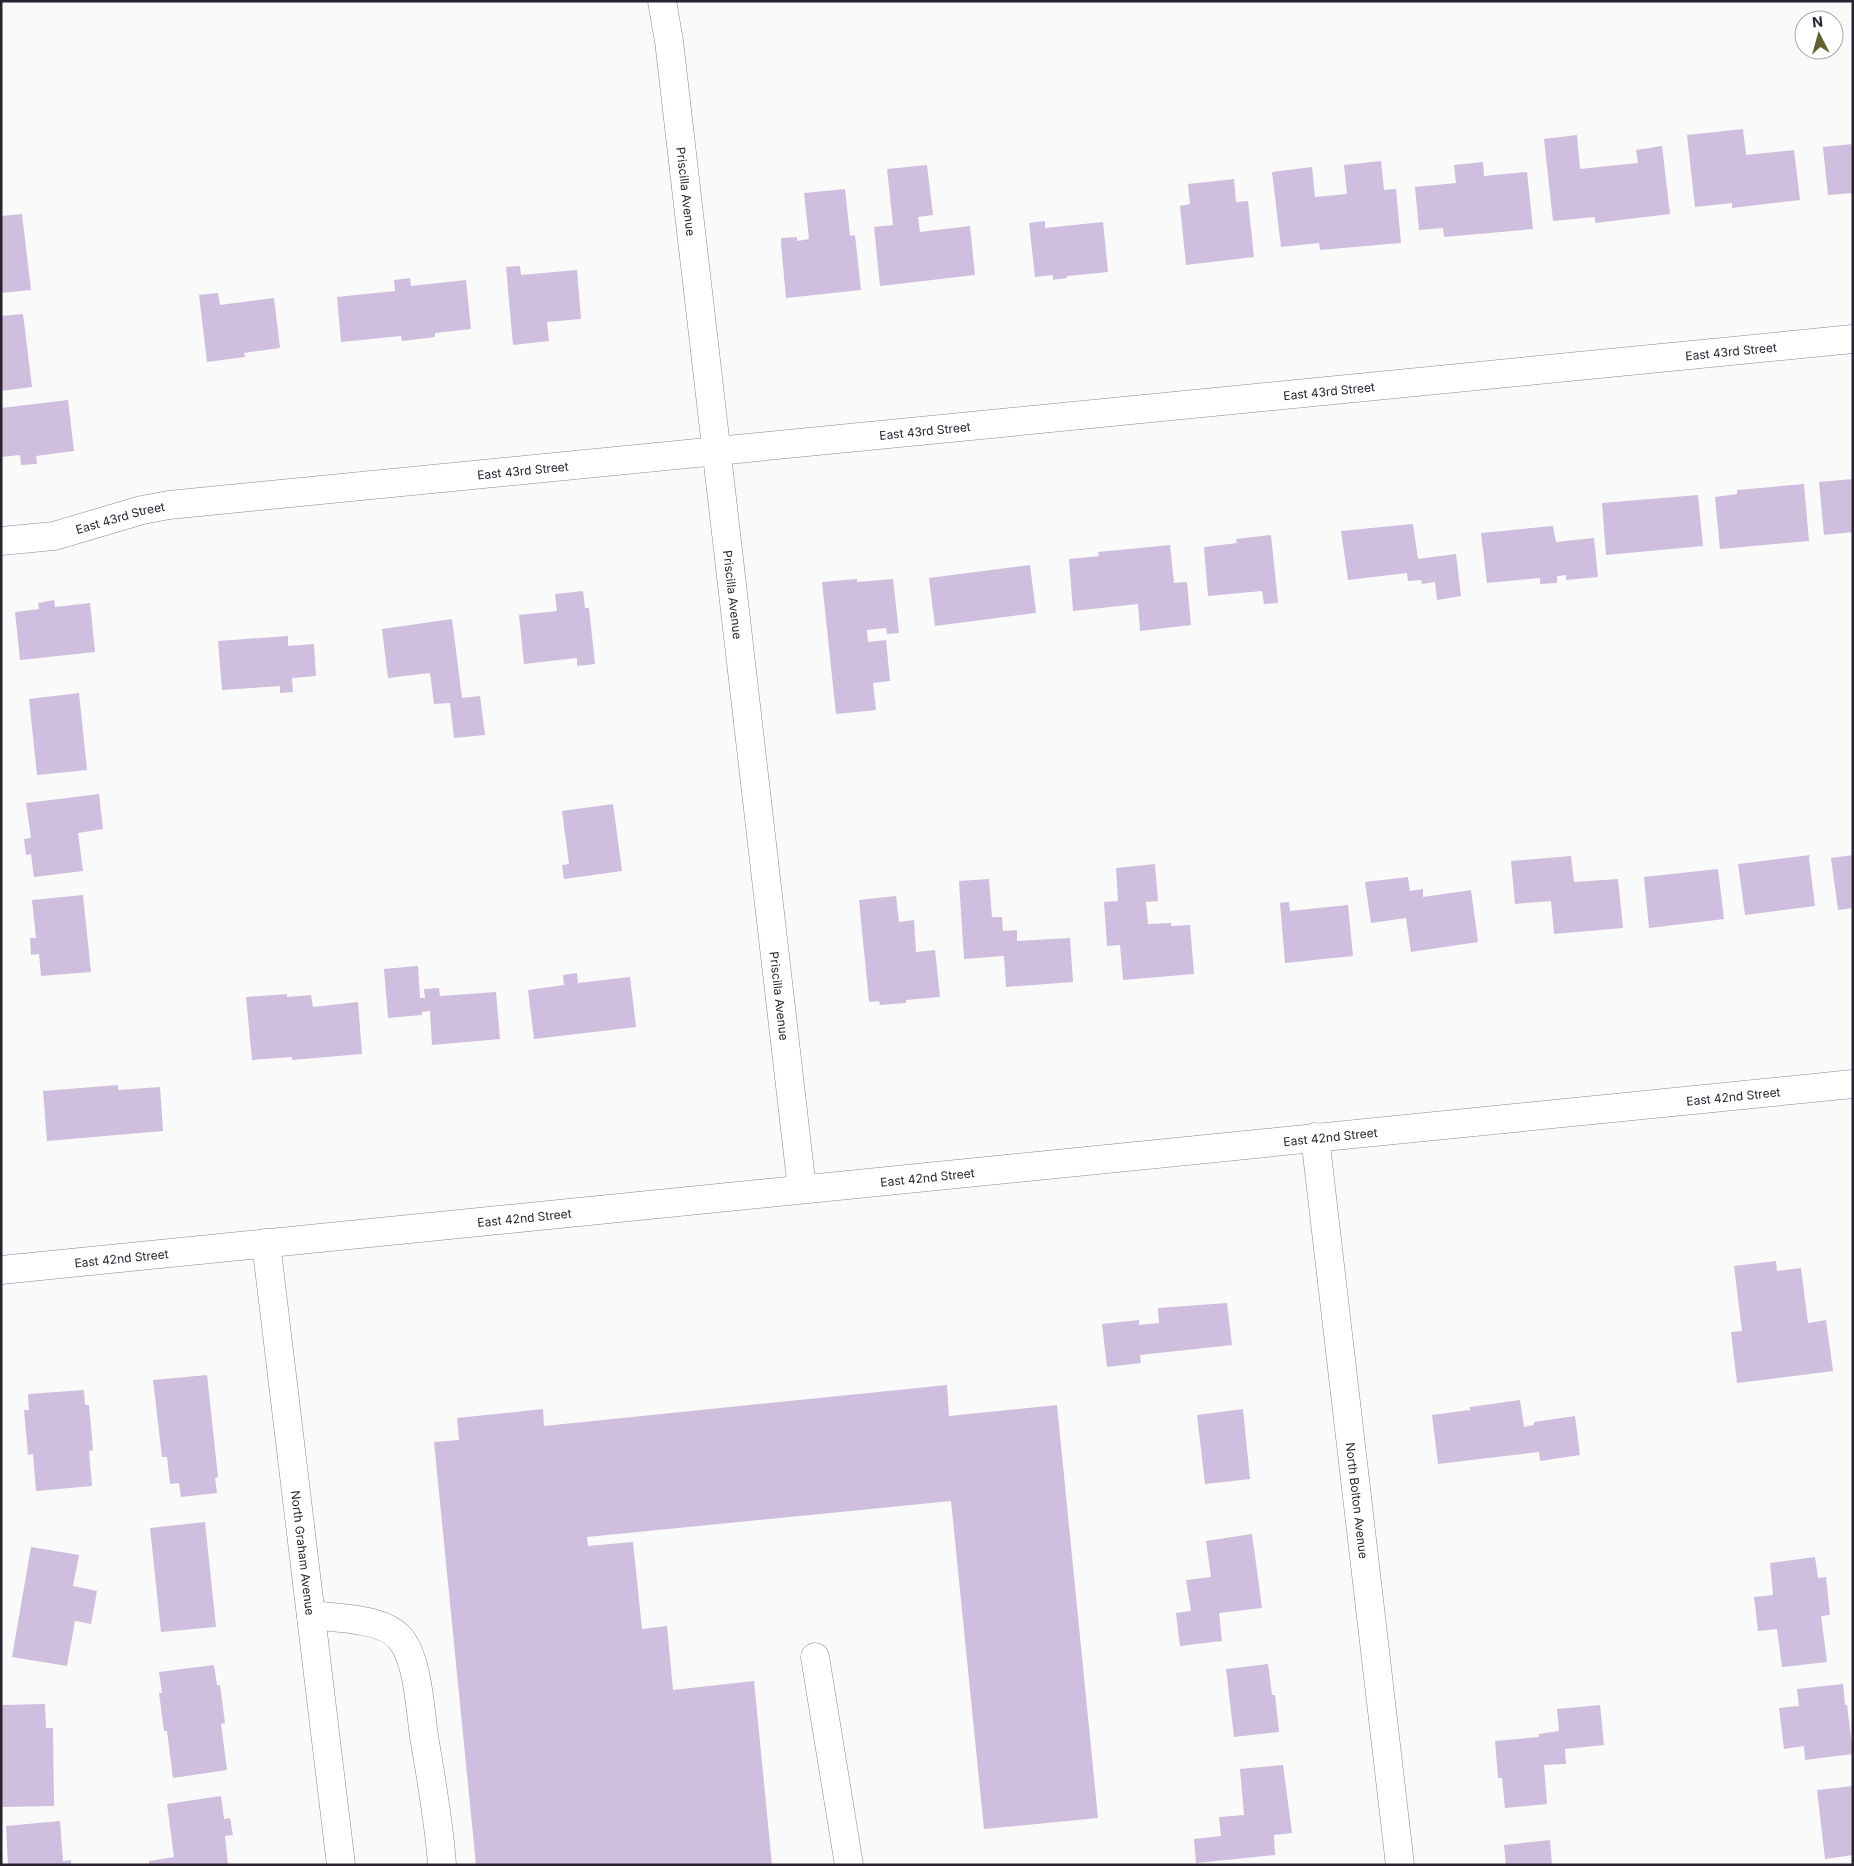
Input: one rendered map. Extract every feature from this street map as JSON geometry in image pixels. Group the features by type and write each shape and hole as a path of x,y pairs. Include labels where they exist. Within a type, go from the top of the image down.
{"street":[{"name":"Priscilla Avenue","path":"662,1 669,41 802,1189"},
{"name":"East 43rd Street","path":"1,541 54,536 142,510 169,505 1853,339"},
{"name":"East 42nd Street","path":"1,1270 1853,1084"},
{"name":"North Bolton Avenue","path":"1315,1137 1400,1865"},
{"name":"North Graham Avenue","path":"266,1242 341,1865"},
{"path":"311,1615 357,1620 380,1626 398,1637 408,1652 414,1670 439,1830 442,1865"},
{"path":"815,1657 849,1865"}],"building":[{"path":"1743,129 1746,155 1794,150 1800,200 1732,208 1732,203 1695,207 1687,135"},
{"path":"1577,135 1580,169 1638,163 1636,150 1662,146 1670,214 1595,223 1595,217 1553,221 1544,139"},
{"path":"1853,144 1853,193 1828,195 1823,147"},
{"path":"1381,161 1384,190 1396,189 1401,243 1320,250 1319,243 1281,247 1272,172 1312,167 1315,197 1347,194 1344,165"},
{"path":"1483,162 1484,176 1527,172 1533,229 1444,237 1443,228 1419,230 1415,187 1456,183 1454,165"},
{"path":"927,165 933,215 918,217 920,232 970,226 975,275 880,286 874,227 893,225 887,169"},
{"path":"1234,179 1236,202 1248,201 1254,257 1186,265 1180,206 1190,204 1188,184"},
{"path":"845,189 850,236 855,235 861,290 786,298 781,238 797,237 797,241 809,239 804,193"},
{"path":"22,214 31,290 1,293 1,216"},
{"path":"1045,221 1045,228 1103,222 1108,272 1067,276 1067,278 1053,280 1053,275 1035,277 1029,223"},
{"path":"520,266 521,275 577,270 581,319 547,322 549,341 513,345 506,267"},
{"path":"410,278 411,286 466,280 471,329 435,333 435,337 402,341 401,336 341,342 337,297 395,291 394,280"},
{"path":"218,293 220,305 274,298 280,348 244,353 245,357 207,362 199,295"},
{"path":"23,314 32,387 1,391 1,316"},
{"path":"68,400 74,451 36,456 37,464 21,465 20,455 1,457 1,408"},
{"path":"1853,479 1853,532 1824,535 1819,482"},
{"path":"1804,484 1809,541 1720,549 1715,497 1737,494 1737,490"},
{"path":"1698,495 1703,546 1606,555 1602,503"},
{"path":"1413,524 1418,559 1456,554 1461,596 1437,600 1435,582 1422,584 1421,580 1408,581 1407,573 1348,580 1341,531"},
{"path":"1553,526 1556,542 1594,538 1598,577 1566,580 1566,575 1557,576 1557,583 1540,584 1540,578 1487,583 1481,533"},
{"path":"1271,535 1278,603 1264,604 1262,591 1208,596 1204,547 1237,543 1236,539"},
{"path":"1170,545 1174,583 1187,582 1191,625 1140,631 1138,604 1073,611 1069,559 1099,556 1098,552"},
{"path":"1030,565 1036,613 935,626 929,578"},
{"path":"857,579 857,582 893,579 899,633 887,634 886,628 867,630 868,642 886,640 890,681 873,683 876,710 836,714 822,582"},
{"path":"583,591 585,608 589,608 595,664 577,666 577,658 524,664 519,615 557,611 555,594"},
{"path":"54,600 55,607 90,603 95,652 20,660 15,612 39,609 38,603"},
{"path":"452,619 462,698 480,696 485,735 454,738 450,703 434,704 430,673 388,678 382,629"},
{"path":"288,636 288,646 314,644 316,676 292,678 293,692 280,693 280,686 222,690 218,641"},
{"path":"79,693 87,770 37,775 29,699"},
{"path":"99,794 103,829 78,833 83,871 34,877 31,854 26,855 24,839 31,838 26,803"},
{"path":"613,804 622,871 564,879 562,865 569,864 562,811"},
{"path":"1810,855 1815,906 1745,915 1738,864"},
{"path":"1853,855 1853,908 1838,910 1831,858"},
{"path":"1571,856 1574,882 1618,879 1623,928 1554,934 1551,901 1515,904 1511,861"},
{"path":"1155,864 1158,901 1146,902 1148,924 1171,923 1171,926 1190,925 1194,974 1123,980 1120,945 1107,946 1104,902 1118,901 1116,868"},
{"path":"1718,869 1724,919 1649,928 1644,877"},
{"path":"1408,877 1410,891 1423,889 1423,897 1471,890 1478,942 1411,952 1406,918 1371,923 1365,882"},
{"path":"989,879 992,917 1002,917 1003,931 1017,930 1017,941 1070,938 1073,982 1006,987 1004,956 964,959 959,881"},
{"path":"83,895 91,972 41,976 39,954 31,955 30,938 36,938 32,900"},
{"path":"896,896 899,922 914,920 916,952 935,950 940,997 906,1000 906,1003 880,1005 879,1001 869,1002 859,900"},
{"path":"1289,902 1290,911 1348,905 1353,956 1285,963 1280,903"},
{"path":"418,966 420,998 425,998 424,989 439,988 440,996 496,992 500,1039 432,1045 430,1011 422,1012 422,1015 388,1018 384,969"},
{"path":"577,973 578,983 630,977 636,1027 534,1039 528,990 564,985 563,975"},
{"path":"287,994 287,997 311,995 313,1007 358,1002 362,1054 292,1060 292,1057 252,1060 246,997"},
{"path":"118,1085 118,1090 160,1087 163,1131 47,1141 43,1091"},
{"path":"1776,1261 1777,1271 1801,1268 1808,1323 1826,1320 1833,1371 1737,1383 1731,1332 1742,1331 1734,1266"},
{"path":"1227,1303 1232,1345 1140,1355 1141,1363 1107,1367 1102,1324 1139,1320 1139,1325 1159,1323 1158,1308"},
{"path":"207,1375 218,1477 215,1478 217,1493 181,1497 179,1483 170,1484 167,1457 162,1457 153,1380"},
{"path":"947,1385 949,1416 1057,1405 1098,1818 984,1829 951,1501 587,1537 588,1546 633,1542 642,1629 667,1626 673,1690 754,1681 772,1865 476,1865 434,1442 459,1440 457,1418 543,1409 544,1426"},
{"path":"84,1390 85,1405 89,1405 93,1450 89,1451 92,1486 36,1491 33,1454 28,1455 24,1410 29,1410 28,1394"},
{"path":"1520,1400 1524,1427 1534,1425 1534,1422 1575,1416 1580,1455 1540,1461 1539,1452 1438,1464 1432,1415 1470,1410 1470,1407"},
{"path":"1243,1409 1250,1479 1205,1484 1197,1415"},
{"path":"205,1522 216,1627 161,1632 150,1528"},
{"path":"1252,1534 1262,1608 1219,1613 1222,1641 1180,1646 1176,1613 1191,1611 1186,1580 1211,1577 1206,1541"},
{"path":"31,1547 79,1555 73,1586 97,1591 91,1624 75,1621 67,1666 12,1657"},
{"path":"1815,1557 1818,1578 1826,1577 1830,1615 1821,1616 1827,1662 1782,1667 1777,1629 1758,1631 1754,1597 1773,1595 1770,1563"},
{"path":"1268,1664 1272,1695 1275,1695 1279,1732 1234,1737 1226,1669"},
{"path":"214,1665 217,1685 220,1685 225,1723 221,1724 227,1770 173,1778 167,1731 164,1731 159,1693 162,1693 159,1672"},
{"path":"1843,1684 1853,1754 1805,1760 1804,1746 1784,1749 1779,1708 1799,1706 1797,1689"},
{"path":"45,1704 46,1728 53,1728 54,1806 1,1807 1,1705"},
{"path":"1600,1705 1604,1745 1565,1749 1566,1764 1544,1765 1547,1804 1505,1808 1502,1778 1498,1778 1495,1741 1539,1737 1539,1734 1559,1731 1557,1709"},
{"path":"1283,1765 1292,1833 1274,1835 1275,1855 1196,1863 1194,1839 1221,1836 1219,1817 1244,1815 1240,1769"},
{"path":"1853,1786 1853,1855 1825,1859 1817,1790"},
{"path":"221,1796 224,1819 230,1818 233,1835 225,1836 228,1865 149,1865 149,1861 174,1857 167,1804"},
{"path":"60,1821 63,1861 71,1860 71,1865 8,1865 6,1826"},
{"path":"1550,1840 1552,1865 1506,1865 1504,1845"}]}
